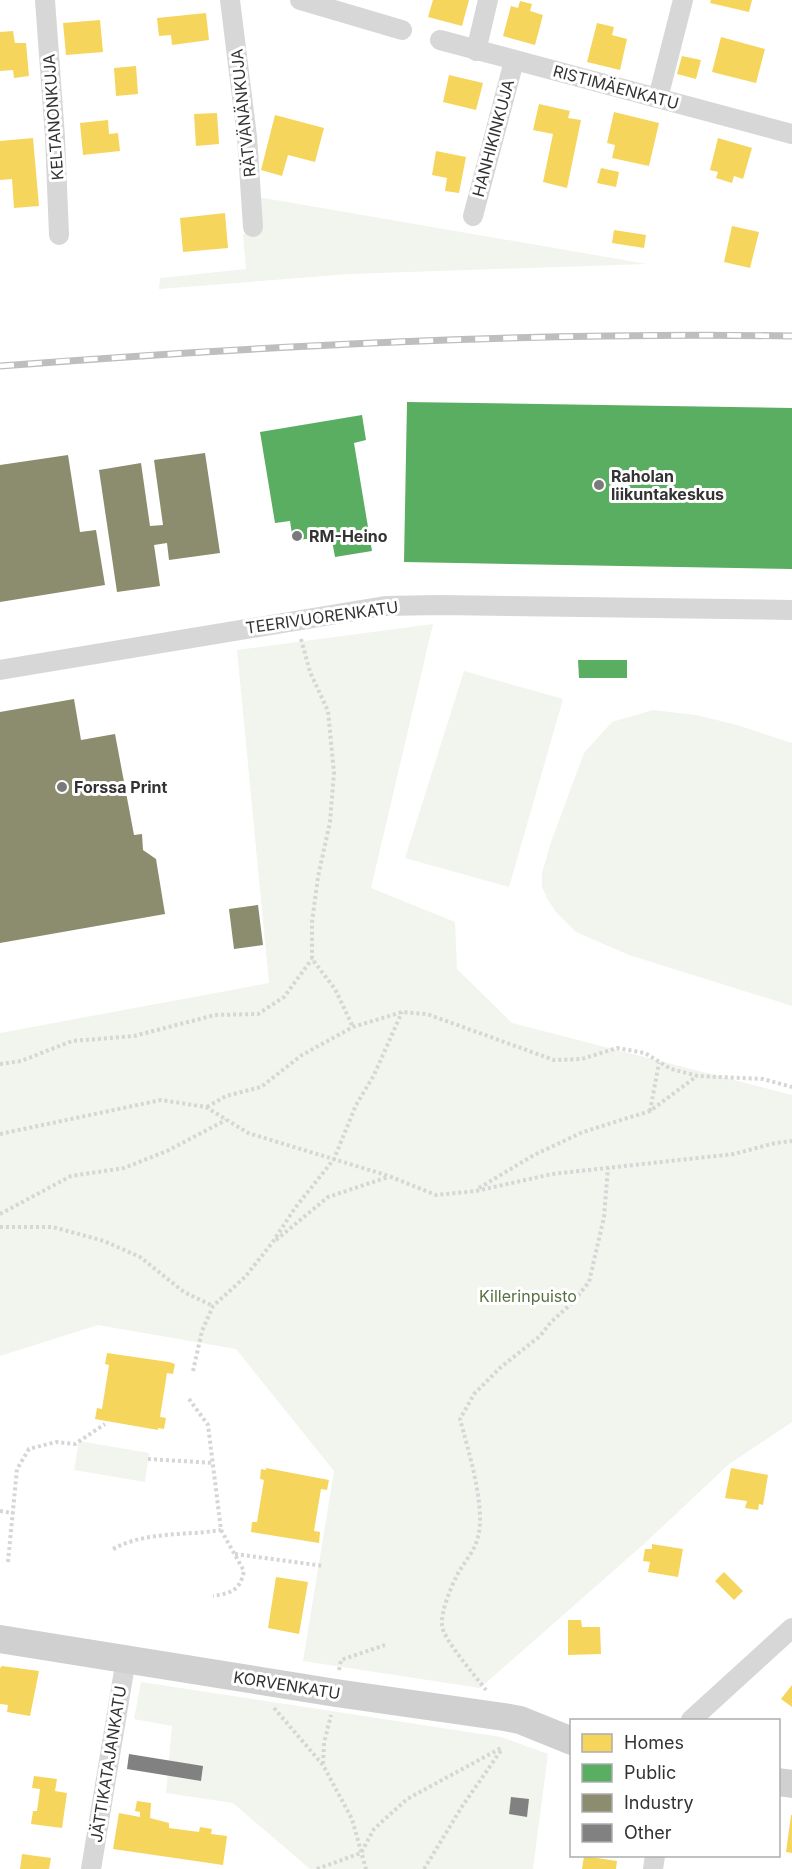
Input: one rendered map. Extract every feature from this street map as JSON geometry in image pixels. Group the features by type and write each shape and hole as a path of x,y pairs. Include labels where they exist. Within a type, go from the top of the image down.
{"street":[{"name":"KELTANONKUJA","path":"45,0 55,137 59,235"},
{"name":"RÄTVÄNÄNKUJA","path":"230,0 247,137 253,227"},
{"path":"301,0 402,30"},
{"path":"476,51 489,0"},
{"path":"658,98 682,0"},
{"name":"RISTIMÄENKATU","path":"440,40 792,134"},
{"name":"HANHIKINKUJA","path":"472,216 514,61"},
{"name":"TEERIVUORENKATU","path":"0,670 296,620 400,605 792,610"},
{"path":"692,1719 792,1628"},
{"name":"KORVENKATU","path":"0,1640 250,1679 337,1683 520,1720 570,1741"},
{"name":"JÄTTIKATAJANKATU","path":"91,1869 126,1659"}],"path":[{"path":"0,1064 21,1061 72,1041 134,1036 215,1015 258,1014 284,998 312,959 312,922 318,877 330,822 334,773 328,711 310,672 296,620"},
{"path":"312,959 335,989 353,1027"},
{"path":"193,1371 202,1331 213,1306 245,1277 334,1159 356,1105 374,1075 402,1012"},
{"path":"206,1107 226,1096 261,1087 302,1055 353,1027 402,1012 427,1014 554,1060 582,1059 617,1048 645,1053 671,1069 698,1076 763,1079 792,1087"},
{"path":"650,1111 659,1063"},
{"path":"476,1191 534,1155 583,1132 650,1111 698,1076"},
{"path":"0,1134 161,1100 206,1107 248,1133 389,1176 436,1195 476,1191 552,1174 734,1154 792,1141"},
{"path":"0,1214 70,1176 124,1168 167,1151 227,1120"},
{"path":"492,1698 446,1637 442,1626 448,1593 471,1554 478,1535 478,1491 460,1419 474,1394 501,1366 540,1336 589,1282 604,1217 608,1168"},
{"path":"272,1243 328,1197 389,1176"},
{"path":"0,1227 53,1227 104,1241 140,1257 184,1293 213,1306"},
{"path":"189,1399 208,1425 221,1530 244,1571 241,1584 228,1593 213,1596"},
{"path":"8,1562 17,1470 29,1449 56,1442 75,1444 105,1424"},
{"path":"148,1459 214,1463"},
{"path":"0,1511 13,1513"},
{"path":"112,1548 142,1536 195,1534 221,1530"},
{"path":"235,1554 324,1566"},
{"path":"323,1765 324,1743 341,1660 385,1645"},
{"path":"250,1679 323,1765 352,1819 366,1869"},
{"path":"424,1869 463,1805 520,1720"},
{"path":"317,1869 362,1853 374,1829 407,1799 503,1747"}],"green space":[{"path":"258,197 647,264 350,274 159,289 160,278 246,269 243,234 262,232"},
{"name":"Killerinpuisto","path":"433,624 371,888 455,922 457,969 512,1023 792,1095 792,1422 728,1465 645,1543 480,1688 303,1661 334,1471 236,1349 98,1325 0,1356 0,1033 269,983 237,650"},
{"path":"464,671 563,699 509,887 405,858"},
{"path":"653,710 696,715 737,725 792,743 792,1006 629,955 576,932 556,912 548,900 542,887 542,873 584,753 612,722"},
{"path":"79,1441 149,1453 145,1482 74,1470"},
{"path":"141,1682 501,1737 548,1754 533,1869 310,1869 233,1803 166,1793 172,1726 134,1719"}],"building: Homes":[{"path":"433,0 469,0 462,26 428,17"},
{"path":"711,0 752,0 749,12 710,3"},
{"path":"520,1 532,4 530,11 543,15 535,45 503,36 511,6 518,8"},
{"path":"206,13 209,40 172,45 171,35 159,36 157,18"},
{"path":"100,20 103,52 66,55 63,23"},
{"path":"597,23 614,27 612,35 627,39 620,70 587,62"},
{"path":"13,31 15,43 26,43 29,76 14,78 13,70 0,71 0,32"},
{"path":"721,37 765,49 756,83 712,72"},
{"path":"682,56 701,60 696,79 677,74"},
{"path":"136,66 138,94 116,96 114,68"},
{"path":"449,75 483,83 476,110 443,102"},
{"path":"539,104 570,111 568,118 581,120 567,188 543,182 553,134 533,130"},
{"path":"614,112 659,123 649,166 612,158 615,145 607,143"},
{"path":"217,113 219,144 196,146 194,114"},
{"path":"275,115 324,128 315,162 288,155 282,176 261,170"},
{"path":"108,120 109,134 118,133 120,151 83,155 80,123"},
{"path":"33,138 39,206 14,208 12,179 0,180 0,141"},
{"path":"718,138 752,148 743,179 734,176 732,183 716,178 718,172 710,170"},
{"path":"436,151 466,157 459,193 445,191 447,178 432,175"},
{"path":"601,168 619,172 616,187 597,183"},
{"path":"225,213 228,248 183,252 180,218"},
{"path":"732,226 759,232 750,268 724,262"},
{"path":"614,230 646,235 644,248 612,243"},
{"path":"107,1353 175,1364 173,1374 167,1373 160,1417 166,1418 164,1429 158,1428 158,1430 95,1419 97,1408 102,1409 109,1365 105,1364"},
{"path":"266,1468 329,1480 327,1490 321,1489 314,1531 320,1532 319,1543 251,1532 252,1522 257,1522 264,1480 260,1479 261,1469 266,1470"},
{"path":"731,1468 768,1475 763,1505 759,1504 758,1510 745,1508 747,1501 725,1498"},
{"path":"652,1544 683,1549 678,1577 648,1572 650,1562 643,1561 645,1549 652,1549"},
{"path":"724,1572 743,1591 734,1600 715,1581"},
{"path":"276,1577 308,1582 299,1634 268,1628"},
{"path":"568,1620 581,1620 582,1627 600,1627 601,1654 568,1655"},
{"path":"2,1666 39,1671 30,1716 7,1712 8,1705 0,1704 0,1668"},
{"path":"792,1685 792,1707 781,1699"},
{"path":"34,1776 57,1779 55,1791 67,1793 62,1828 31,1824 33,1811 37,1811 40,1789 32,1788"},
{"path":"137,1801 151,1803 150,1818 169,1823 169,1828 199,1832 200,1827 212,1829 211,1834 227,1836 223,1865 113,1849 119,1813 140,1817 140,1812 135,1811"},
{"path":"792,1815 792,1853 786,1852"},
{"path":"22,1854 51,1858 49,1869 20,1869"},
{"path":"584,1857 617,1861 616,1869 582,1869"}],"building: Public":[{"name":"Raholan liikuntakeskus","path":"407,402 792,408 792,569 404,562"},
{"path":"362,415 366,440 354,443 372,551 335,557 331,535 293,541 290,521 275,523 260,432"},
{"path":"578,660 627,660 627,678 579,678"}],"building: Industry":[{"path":"205,453 220,553 169,560 167,543 154,545 160,586 117,592 99,470 141,463 150,526 163,525 154,460"},
{"path":"68,455 80,532 96,530 105,585 0,602 0,465"},
{"name":"Forssa Print","path":"74,699 81,740 115,734 134,835 142,834 143,850 156,859 165,914 0,943 0,712"},
{"path":"258,905 263,945 234,949 229,909"}],"building: Other":[{"path":"129,1754 203,1766 201,1781 127,1769"},
{"path":"511,1797 529,1799 527,1817 509,1814"}],"railway":[{"path":"0,366 198,352 495,338 792,336"}],"place":[{"name":"Raholan liikuntakeskus","path":"599,485"},
{"name":"RM-Heino","path":"297,536"},
{"name":"Forssa Print","path":"62,787"}]}
